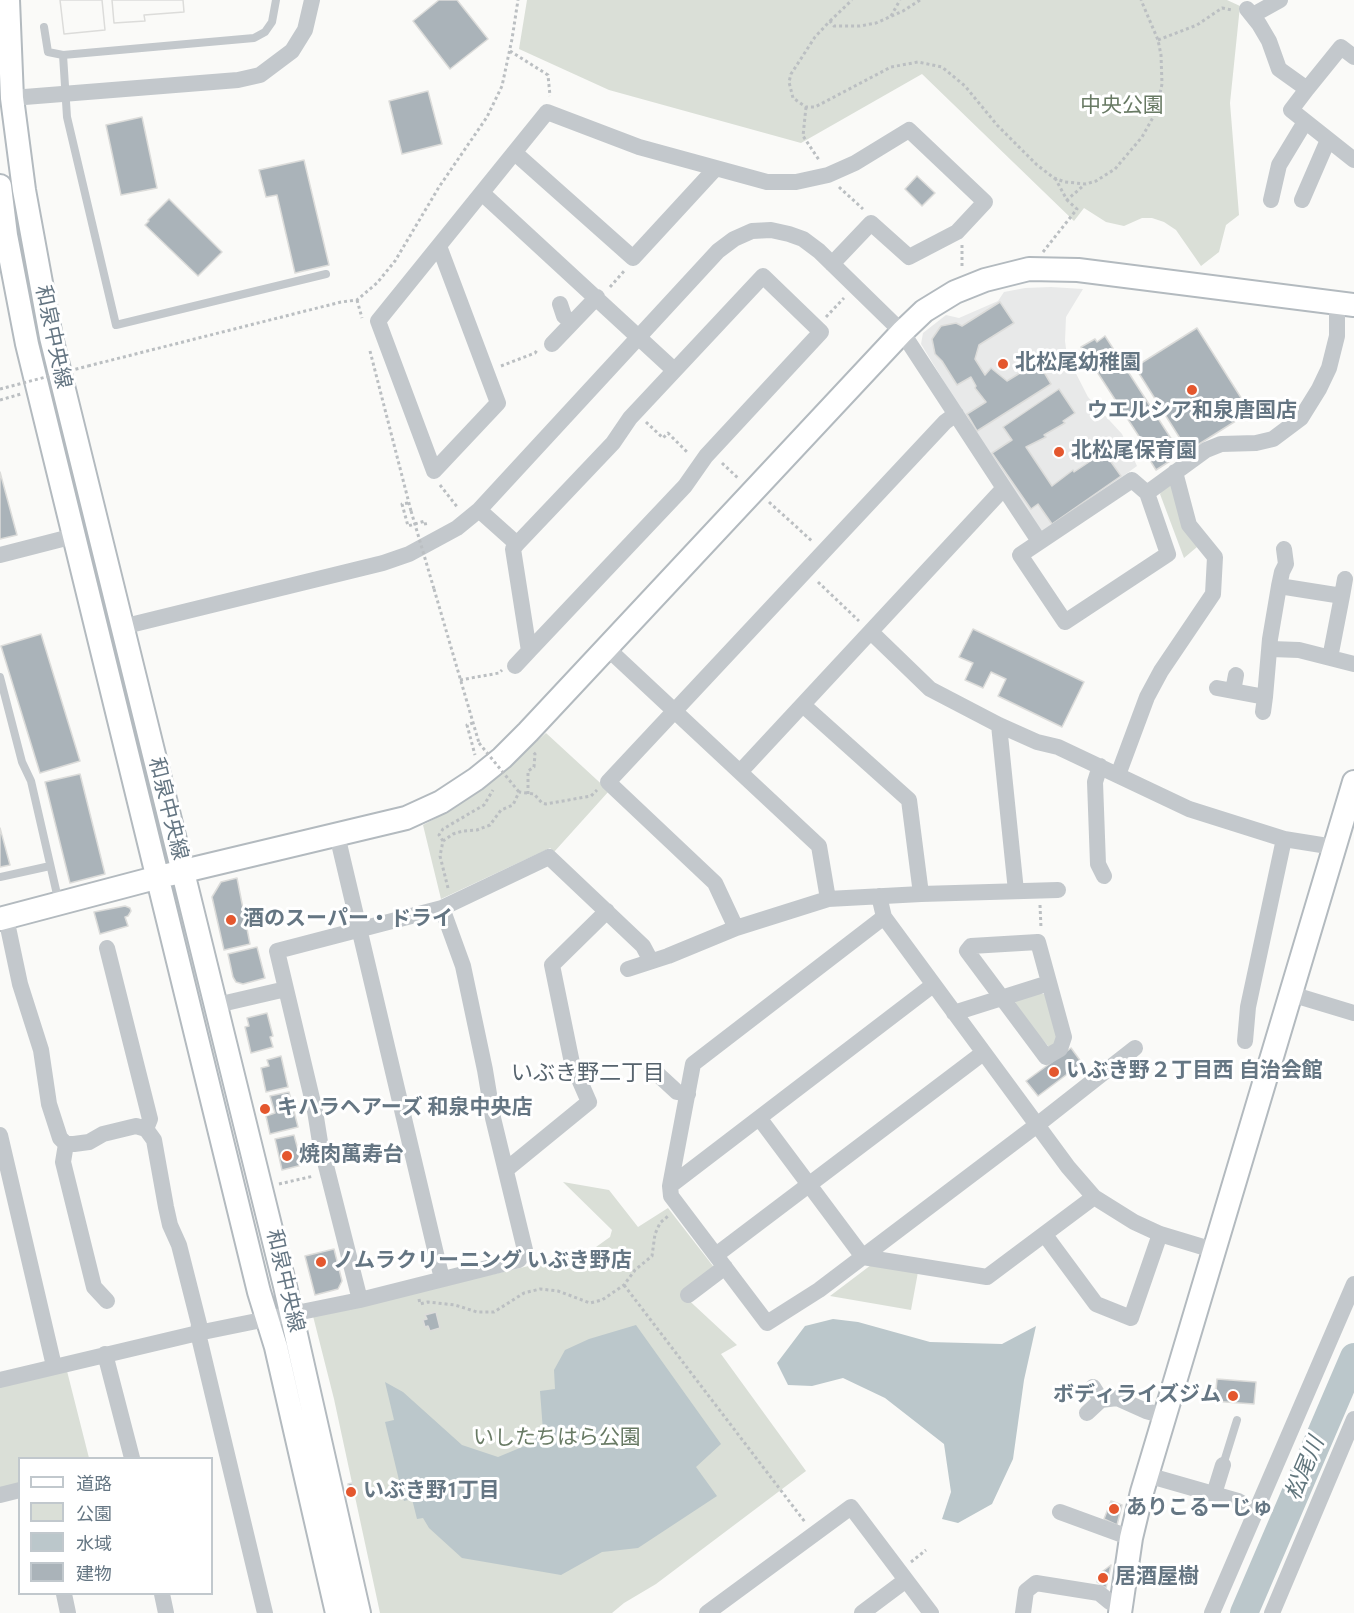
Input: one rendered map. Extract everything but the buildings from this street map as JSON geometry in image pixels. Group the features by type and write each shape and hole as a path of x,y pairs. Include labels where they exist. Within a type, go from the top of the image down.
{"street":[{"name":"和泉中央線","path":"8,0 12,98 24,190 51,338 292,1314 360,1613"},
{"path":"12,98 238,80 260,75 292,51 305,30 312,0"},
{"path":"1280,0 1250,12 1269,41 1279,69 1307,89"},
{"path":"1352,155 1328,140 1291,110 1341,47 1354,57"},
{"path":"439,246 498,403 434,471 378,321 547,112 639,147 766,182 796,182 828,175 855,163 909,130 985,202 957,232 909,257 871,223 832,264"},
{"path":"1271,200 1279,165 1305,122"},
{"path":"1302,200 1328,140"},
{"path":"515,153 633,258 716,169"},
{"name":"和泉中央線","path":"0,186 6,235 27,344 128,759 276,1347 337,1613"},
{"path":"482,193 674,370"},
{"path":"122,627 383,563 409,554 457,528 479,510 718,251 734,239 752,231 771,230 803,239 902,332 1039,541"},
{"path":"265,1613 198,1333 199,1324 179,1245 170,1225 154,1140 146,1129 136,1126 103,1134 89,1142 66,1144 60,1138 49,1104 40,1050 3,918 159,877 406,818 441,802 476,779 502,758 607,648 902,332 924,311 955,292 985,280 1029,270 1078,270 1347,304"},
{"path":"507,670 528,651 685,486 700,464 821,332 763,276 635,413 613,443 513,549 528,651"},
{"path":"552,344 597,297"},
{"path":"560,304 564,316 571,322"},
{"path":"1147,493 1206,450 1221,444 1256,443 1273,439 1301,418 1329,368 1337,336 1336,311 1347,304"},
{"path":"736,928 716,882 608,782 945,422 956,414"},
{"path":"1118,775 1147,698 1161,671 1213,594 1215,557 1189,525 1175,472"},
{"path":"1132,480 1147,493 1168,554 1065,622 1020,555 1132,480"},
{"path":"740,772 1004,488"},
{"path":"479,510 517,544"},
{"path":"0,555 74,536"},
{"path":"1229,684 1264,704 1270,639 1281,572 1286,564 1284,549"},
{"path":"1330,658 1345,579"},
{"path":"1279,586 1342,596"},
{"path":"871,632 930,689 999,725 1037,742 1058,747 1189,809 1284,839 1334,847"},
{"path":"607,648 819,846 828,899"},
{"path":"1270,648 1299,650 1354,664"},
{"path":"803,705 909,800 921,894"},
{"path":"999,725 1016,891"},
{"path":"1100,766 1095,782 1090,851 1104,876"},
{"path":"1023,1613 1018,1588 1036,1583 1099,1593 1120,1609 1131,1538 1147,1475 1354,782"},
{"path":"337,835 442,1279"},
{"path":"1245,1041 1241,1006 1260,915 1284,839"},
{"path":"360,1300 327,1173 315,1111 277,951 448,906 549,857 644,946 651,961"},
{"path":"628,969 736,928 828,899 1058,890"},
{"path":"879,896 884,916 933,985 1068,1167 1094,1197 1134,1222 1160,1234 1213,1250"},
{"path":"0,1380 198,1333 360,1300 519,1260 525,1250 448,906"},
{"path":"507,1169 589,1102 572,1063 552,965 607,911"},
{"path":"884,916 693,1064 670,1186 671,1196 767,1323 819,1290 1135,1048"},
{"path":"1038,942 1064,1038 1060,1049 1046,1058 967,951 971,946 1038,942"},
{"path":"107,948 150,1119 146,1129"},
{"path":"954,1013 1049,983"},
{"path":"670,1186 933,985"},
{"path":"217,1005 286,989"},
{"path":"1291,994 1354,1013"},
{"path":"688,1295 720,1261 809,1185 983,1053"},
{"path":"651,1068 677,1092 688,1094"},
{"path":"760,1119 863,1257 987,1276 1094,1197"},
{"path":"0,1135 54,1366"},
{"path":"66,1144 63,1162 94,1287 107,1301"},
{"path":"1045,1235 1096,1304 1131,1318 1160,1234"},
{"path":"1212,1613 1354,1284"},
{"path":"105,1354 132,1457"},
{"path":"1087,1413 1097,1393 1164,1416"},
{"path":"1272,1613 1354,1419"},
{"path":"1215,1494 1223,1465"},
{"path":"1147,1475 1238,1501 1245,1506"},
{"path":"0,1495 18,1490"},
{"path":"707,1613 851,1507 931,1613"},
{"path":"1060,1512 1131,1538"},
{"path":"862,1613 906,1581"},
{"path":"64,1595 68,1613"},
{"path":"162,1595 166,1613"}],"lane":[{"path":"44,27 48,52 63,55 254,38 265,32 272,22 276,0"},
{"path":"63,55 67,117 116,324 326,274"},
{"path":"0,677 22,762 31,781 60,904"},
{"path":"0,877 50,866"},
{"path":"1223,1465 1237,1420"}],"path":[{"path":"0,389 341,302 357,300 377,283 395,261 439,187 487,117 502,86 518,0"},
{"path":"852,0 815,37 791,74 789,82 793,98 806,107 816,107 862,80 891,67 918,62 942,66 965,86 1025,155 1054,178 1065,182 1086,184 1096,181 1115,169 1150,125 1156,112 1162,84 1162,68 1158,40 1141,0"},
{"path":"890,17 900,0"},
{"path":"830,21 834,26 860,26 890,17 920,0"},
{"path":"1158,40 1197,25 1222,8 1250,12"},
{"path":"510,51 548,75 550,96"},
{"path":"806,107 803,136 814,153"},
{"path":"828,175 868,214 871,223"},
{"path":"1029,270 1077,209 1067,200 1054,178"},
{"path":"1067,200 1086,184"},
{"path":"962,260 963,249"},
{"path":"357,300 363,322"},
{"path":"836,306 841,301"},
{"path":"369,345 408,502 479,743 519,792 534,794 546,804 582,798"},
{"path":"486,371 528,355"},
{"path":"0,400 21,394"},
{"path":"635,413 663,438 668,433 700,464"},
{"path":"446,493 459,509"},
{"path":"763,496 823,552"},
{"path":"408,502 402,504 408,526 424,521 428,531"},
{"path":"806,570 871,632"},
{"path":"460,680 507,670"},
{"path":"473,723 467,725 477,763"},
{"path":"528,794 528,771 534,767 535,754 531,749"},
{"path":"448,906 440,856 443,842 453,834 490,825 501,810 513,805 519,792"},
{"path":"1038,942 1041,935 1040,891"},
{"path":"277,1185 327,1173"},
{"path":"416,1286 420,1304 428,1302 455,1305 477,1312 494,1312 524,1293 540,1289 558,1291 590,1303 602,1299 624,1285 635,1270 652,1256 655,1234 660,1223 679,1206"},
{"path":"624,1285 814,1534"}],"shaded area":[{"path":"1051,287 1083,289 1066,317 1067,356 1088,397 1122,434 1137,466 1042,535 979,439 921,344 923,333 946,315 959,318 998,301 1004,292"}],"green space":[{"name":"中央公園","path":"527,0 1227,0 1240,6 1230,103 1239,215 1226,225 1219,252 1201,266 1176,230 1164,222 1142,218 1124,226 1106,222 1084,208 1074,221 922,74 801,143 609,90 519,49"},
{"path":"1166,484 1174,487 1197,547 1184,558 1160,494"},
{"path":"546,733 609,791 554,852 550,848 441,899 423,825 451,810 486,786"},
{"path":"1039,993 1048,995 1059,1036 1056,1044 1049,1047 1013,1006 1017,1000"},
{"name":"いしたちはら公園","path":"563,1182 609,1190 638,1227 668,1208 713,1266 681,1293 737,1345 721,1354 806,1471 656,1584 612,1613 380,1613 334,1399 313,1316 589,1252 610,1237 612,1230"},
{"path":"871,1265 918,1272 911,1310 830,1296"},
{"path":"67,1371 89,1457 18,1457 18,1483 0,1488 0,1387"}],"water":[{"path":"833,1319 858,1322 930,1342 1002,1344 1036,1326 1024,1380 1013,1459 992,1504 958,1523 942,1519 951,1492 944,1444 885,1398 843,1378 812,1386 788,1385 777,1363 805,1326"},
{"path":"636,1325 721,1444 696,1467 717,1496 638,1548 602,1552 561,1575 462,1558 429,1528 423,1518 417,1519 412,1499 404,1501 385,1422 394,1420 385,1382 403,1392 462,1445 498,1457 527,1445 543,1431 540,1391 555,1389 554,1370 565,1350 589,1339"}],"waterway":[{"name":"松尾川","path":"1244,1613 1354,1357"}],"place":[{"name":"北松尾幼稚園","path":"1003,364"},
{"name":"ウエルシア和泉唐国店","path":"1192,390"},
{"name":"北松尾保育園","path":"1059,452"},
{"name":"酒のスーパー・ドライ","path":"231,920"},
{"name":"いぶき野２丁目西 自治会館","path":"1054,1072"},
{"name":"キハラヘアーズ 和泉中央店","path":"265,1109"},
{"name":"焼肉萬寿台","path":"287,1156"},
{"name":"ノムラクリーニング いぶき野店","path":"321,1262"},
{"name":"ボディライズジム","path":"1233,1396"},
{"name":"いぶき野1丁目","path":"351,1492"},
{"name":"ありこるーじゅ","path":"1114,1509"},
{"name":"居酒屋樹","path":"1103,1578"}],"district":[{"name":"いぶき野二丁目","path":"588,1074"}]}
